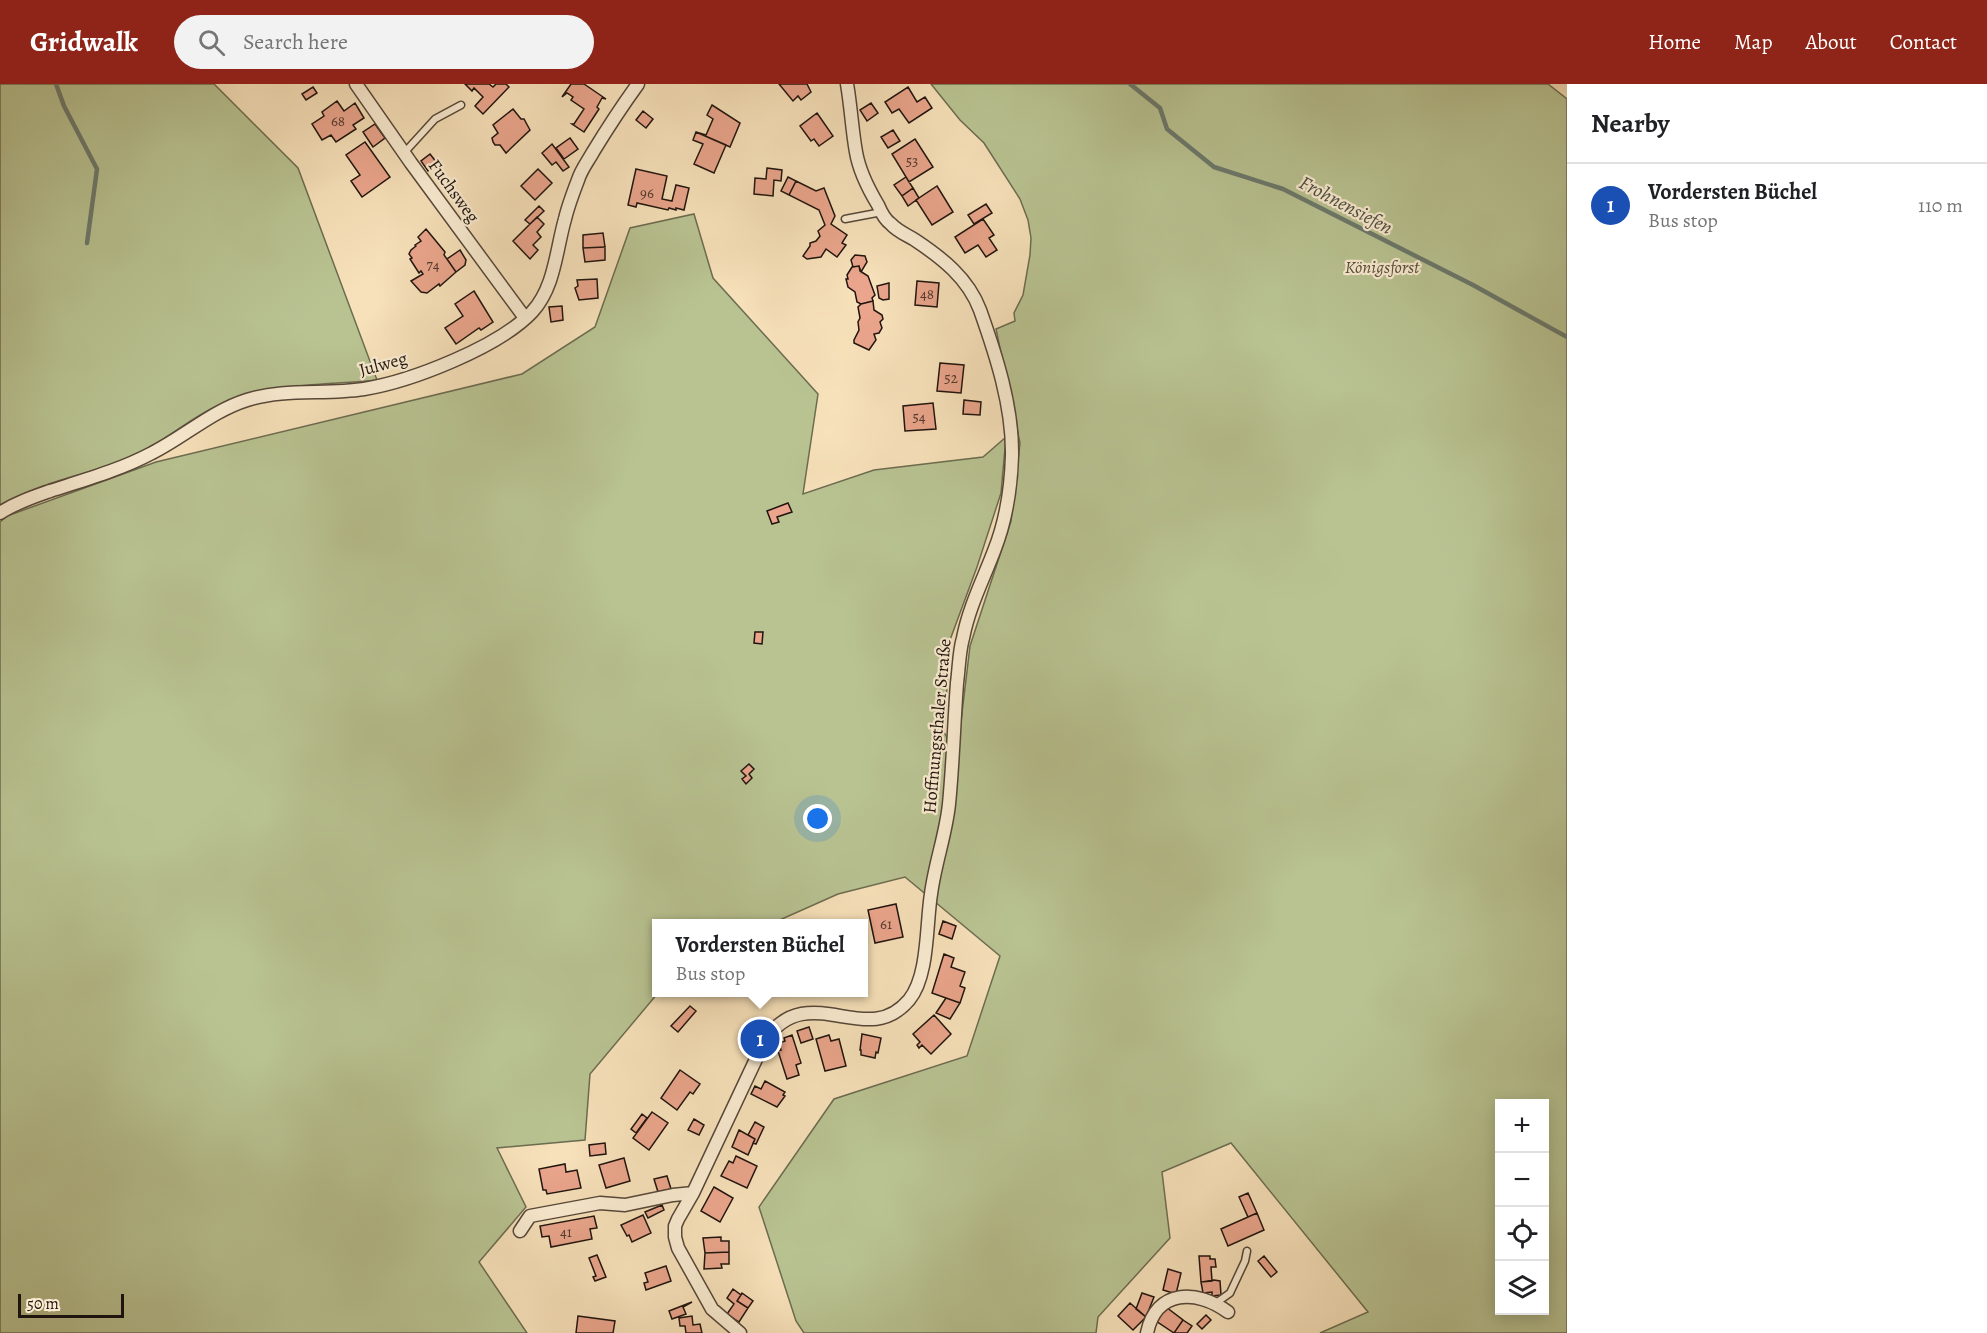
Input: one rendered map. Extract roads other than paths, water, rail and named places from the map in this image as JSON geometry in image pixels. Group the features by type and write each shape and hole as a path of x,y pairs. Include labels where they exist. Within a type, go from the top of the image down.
{"street":[{"name":"Fuchsweg","path":"356,84 525,318"},
{"name":"Julweg","path":"0,513 27,499 118,468 153,453 215,414 245,400 287,393 365,389 451,361 491,342 525,318 542,300 551,276 565,217 579,177 616,114 638,84"},
{"name":"Hoffnungsthaler Straße","path":"740,1333 712,1309 678,1248 675,1226 693,1193 765,1040 774,1027 802,1012 872,1020 885,1017 897,1011 909,999 920,978 931,890 949,805 953,730 962,639 1004,521 1010,483 1011,426 1003,388 979,308 970,290 946,263 889,224 869,188 856,155 847,84"},
{"path":"520,1231 530,1216 600,1203 625,1205 693,1193"},
{"path":"1147,1333 1151,1317 1159,1306 1183,1296 1216,1303 1228,1312"}],"lane":[{"path":"404,153 435,119 461,105"},
{"path":"845,219 882,212"},
{"path":"1216,1303 1230,1293 1245,1261 1247,1251"}],"waterway":[{"path":"56,84 64,106 97,169 87,243"},
{"name":"Frohnensiefen","path":"1130,84 1160,108 1167,129 1214,167 1283,189 1473,285 1567,337"}],"place":[{"name":"Vordersten Büchel","path":"760,1039"}],"park label":[{"name":"Königsforst","path":"1382,267"}]}
